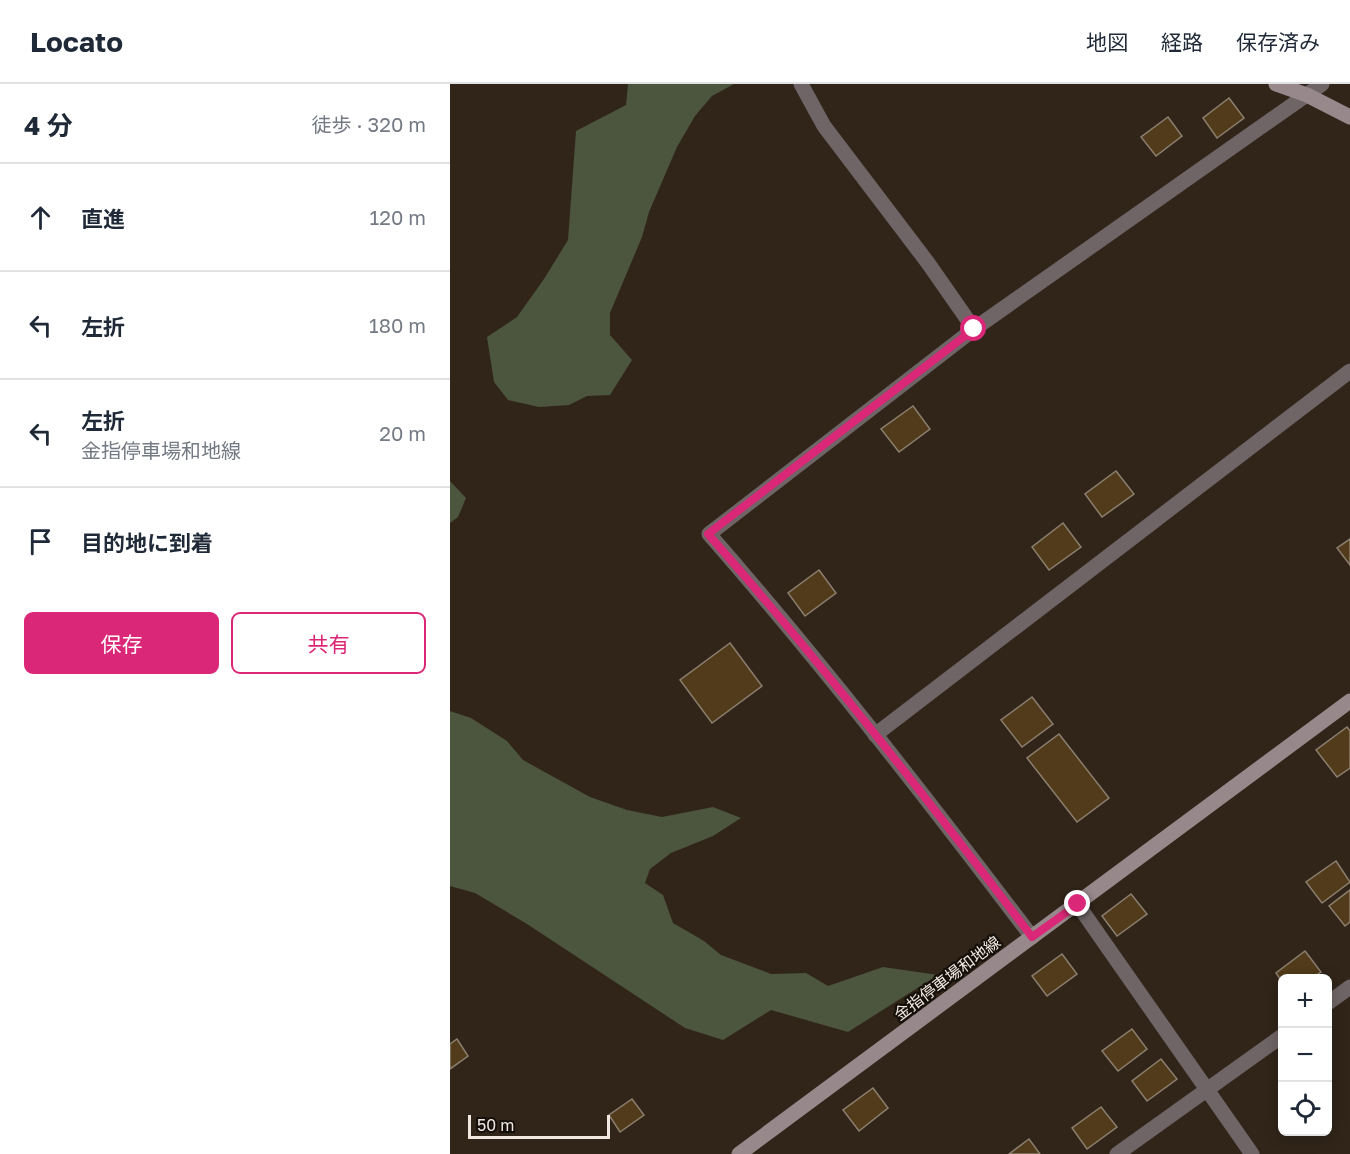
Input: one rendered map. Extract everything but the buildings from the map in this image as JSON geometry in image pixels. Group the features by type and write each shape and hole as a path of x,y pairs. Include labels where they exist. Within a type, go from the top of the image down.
{"main road":[{"path":"1276,84 1307,95 1350,117"},
{"name":"金指停車場和地線","path":"739,1154 1350,701"}],"street":[{"path":"801,84 824,126 928,263 974,329"},
{"path":"1032,937 875,735 763,596 708,534 974,329 1322,84"},
{"path":"875,735 1350,371"},
{"path":"1078,904 1252,1154"},
{"path":"1332,1000 1350,987"},
{"path":"1117,1154 1278,1039"}],"green space":[{"path":"628,84 734,84 712,96 695,116 677,147 649,212 642,237 610,313 610,335 632,360 610,395 587,396 569,405 539,407 508,400 494,382 487,337 517,317 568,240 576,131 626,105"},
{"path":"450,481 466,498 458,517 450,523"},
{"path":"450,711 471,718 507,741 523,760 590,797 627,810 662,817 713,807 741,818 713,836 671,853 650,869 645,883 663,895 673,923 704,941 721,955 771,974 806,973 828,986 883,967 938,975 848,1032 771,1010 723,1040 685,1028 527,924 475,893 450,886"}],"route":[{"path":"974,329 708,534 763,596 875,735 1032,937 1078,904"}]}
